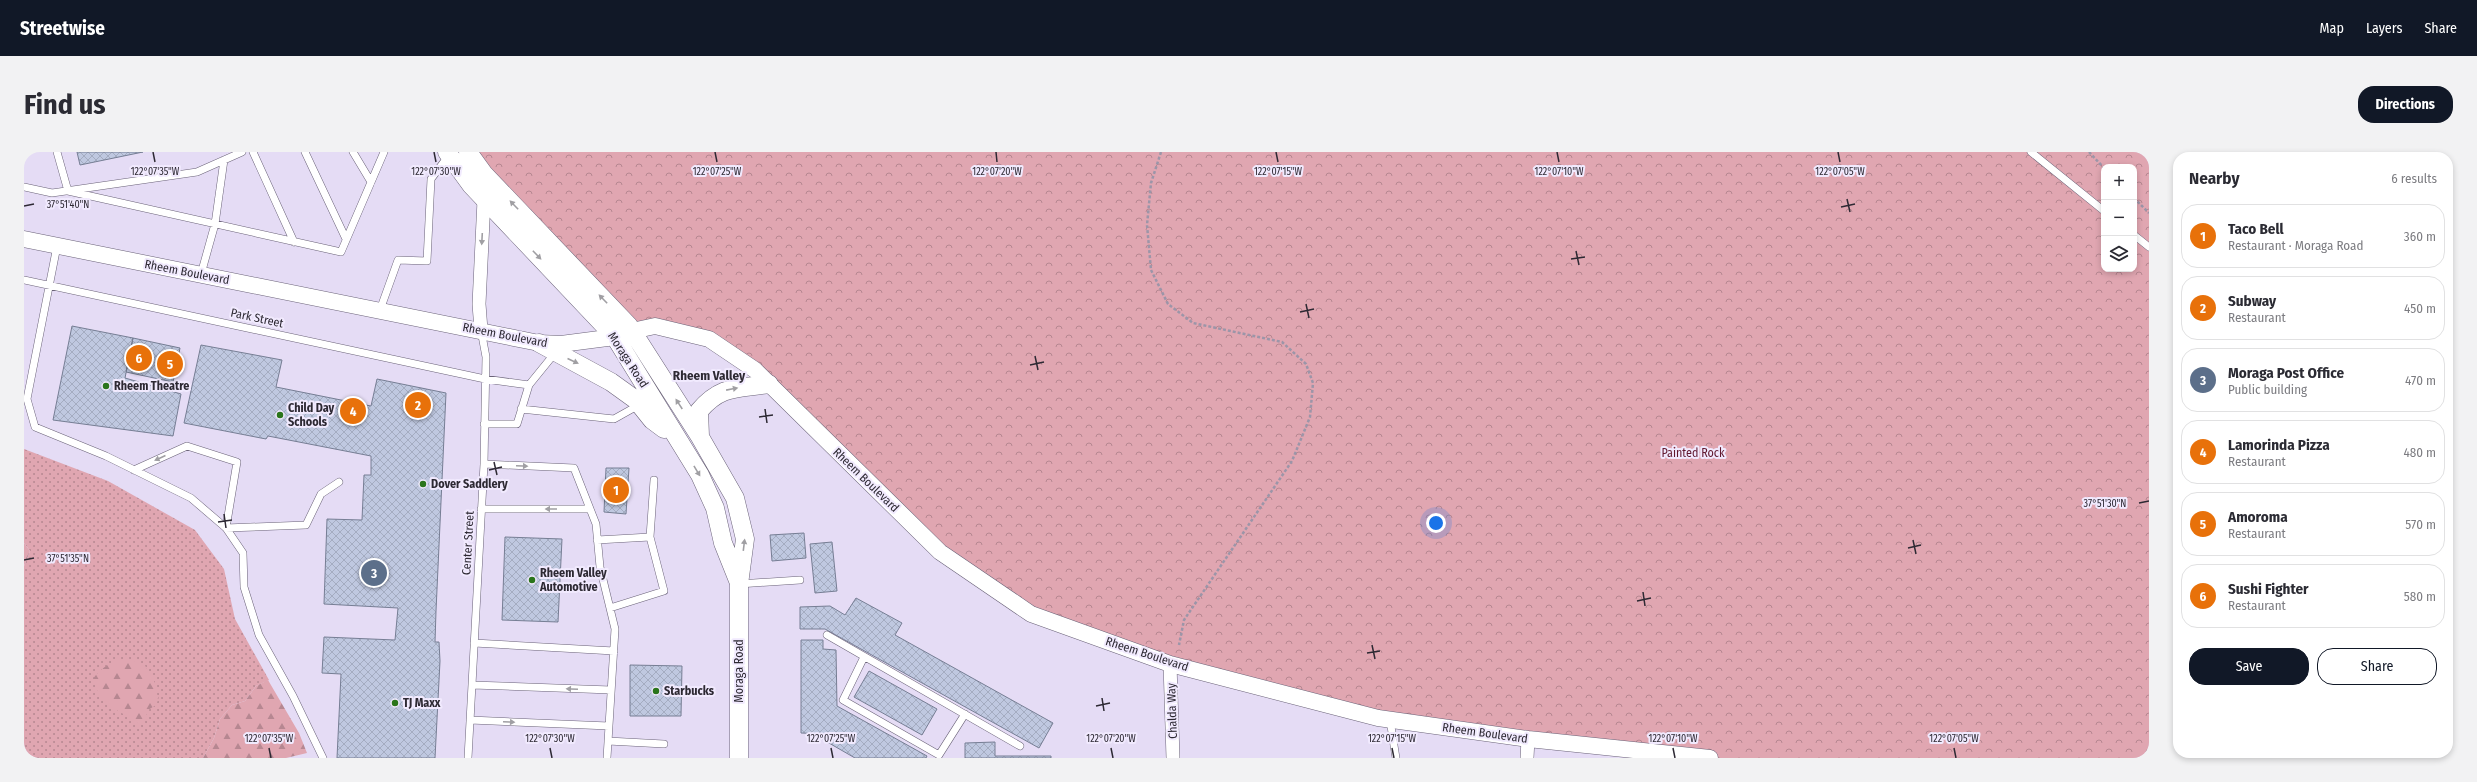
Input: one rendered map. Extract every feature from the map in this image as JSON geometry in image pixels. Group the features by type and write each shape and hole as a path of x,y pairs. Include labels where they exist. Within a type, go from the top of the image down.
{"main road":[{"name":"Moraga Road","path":"468,152 484,174 632,331 700,437 735,498 745,539 739,584 739,758"},
{"name":"Moraga Road","path":"448,153 484,200 615,337 700,476 715,508 723,543 739,584"},
{"path":"539,343 555,353 604,378 640,405 652,420 680,442"},
{"path":"700,437 699,411 711,396 729,389 768,384"}],"street":[{"path":"481,330 479,304 484,200"},
{"name":"Rheem Boulevard","path":"24,240 201,274 539,343 561,344 615,337 632,331 655,326 709,339 748,366 768,384 940,552 1031,614 1170,664 1390,720 1528,740 1710,758"},
{"name":"Chalda Way","path":"1170,664 1173,758"},
{"path":"1527,758 1528,740"}],"lane":[{"path":"56,152 68,191"},
{"path":"24,187 52,194 197,172 242,152"},
{"path":"253,152 294,242"},
{"path":"305,152 346,239"},
{"path":"353,152 371,182"},
{"path":"68,191 341,252 384,152"},
{"path":"2031,152 2101,209"},
{"path":"380,310 398,260 427,261 431,179 448,153"},
{"path":"201,274 215,224 224,160"},
{"path":"2135,236 2149,247"},
{"path":"57,246 27,399 35,427 106,456 191,498 226,528 243,553 244,587 259,635 287,685 323,758"},
{"name":"Park Street","path":"24,280 50,284 485,379 529,385"},
{"name":"Center Street","path":"468,758 484,464 486,357 481,330"},
{"path":"484,424 517,424 529,385 555,353"},
{"path":"522,409 614,419 640,405"},
{"path":"134,470 187,446 237,462 226,528"},
{"path":"484,464 574,468 596,524 600,567 615,629 607,758"},
{"path":"610,608 664,591 650,537 654,480"},
{"path":"226,528 306,525 321,494 339,482"},
{"path":"481,509 590,509"},
{"path":"597,540 650,537"},
{"path":"739,584 800,580"},
{"path":"827,635 1020,746"},
{"path":"474,642 614,651"},
{"path":"864,657 843,700 939,756 964,714"},
{"path":"472,685 611,690"},
{"path":"470,720 609,726"},
{"path":"1390,720 1396,758"},
{"path":"608,741 664,744"}],"path":[{"path":"1160,152 1151,183 1147,225 1151,270 1168,304 1193,323 1282,342 1306,364 1313,383 1310,418 1292,461 1184,620 1179,645"},
{"path":"2089,152 2101,165"},
{"path":"2136,200 2149,213"}],"green space":[{"name":"Painted Rock","path":"468,152 2149,152 2149,758 1710,758 1378,718 1031,614 940,552 785,401 709,339 632,331"},
{"path":"24,449 108,481 195,530 224,569 235,619 269,680 256,686 245,701 232,705 220,719 214,738 203,758 24,758 24,566 30,551 24,543"},
{"path":"24,543 30,551 24,566"},
{"path":"128,659 144,664 155,683 155,692 159,697 156,705 148,710 145,720 139,724 105,702 100,696 93,679 108,665 117,661"},
{"path":"268,680 299,733 307,753 286,758 203,758 214,738 220,719 232,705 245,701 256,686"}],"building":[{"path":"77,152 143,152 80,165"},
{"name":"Rheem Theatre","path":"72,326 133,338 125,378 181,394 173,436 53,420"},
{"path":"133,338 180,348 173,382 126,372"},
{"path":"201,345 282,360 276,387 371,406 377,379 446,393 435,642 439,642 440,661 435,758 337,758 341,674 322,673 324,637 395,640 398,608 324,604 327,519 362,520 364,475 371,475 371,456 268,436 266,439 184,423"},
{"path":"606,468 629,468 626,514 604,512"},
{"path":"804,533 806,558 772,561 770,535"},
{"name":"Rheem Valley Automotive","path":"505,537 562,539 558,622 502,620"},
{"path":"832,542 837,591 815,593 810,544"},
{"path":"856,598 902,623 895,635 1053,723 1039,748 825,629 800,629 800,607 830,606 845,615"},
{"path":"801,640 823,640 823,649 836,650 837,706 927,756 926,758 855,758 822,739 826,734 801,733"},
{"name":"Starbucks","path":"630,665 682,666 681,716 630,716"},
{"path":"869,671 937,709 922,735 854,697"},
{"path":"995,742 995,756 1051,756 1051,758 965,758 965,743"}],"place":[{"name":"Sushi Fighter","path":"139,358"},
{"name":"Amoroma","path":"170,364"},
{"name":"Rheem Theatre","path":"106,386"},
{"name":"Subway","path":"418,405"},
{"name":"Lamorinda Pizza","path":"353,411"},
{"name":"Child Day Schools","path":"280,415"},
{"name":"Dover Saddlery","path":"423,484"},
{"name":"Taco Bell","path":"616,490"},
{"name":"Moraga Post Office","path":"374,573"},
{"name":"Rheem Valley Automotive","path":"532,580"},
{"name":"Starbucks","path":"656,691"},
{"name":"TJ Maxx","path":"395,703"}],"district":[{"name":"Rheem Valley","path":"709,375"}]}
